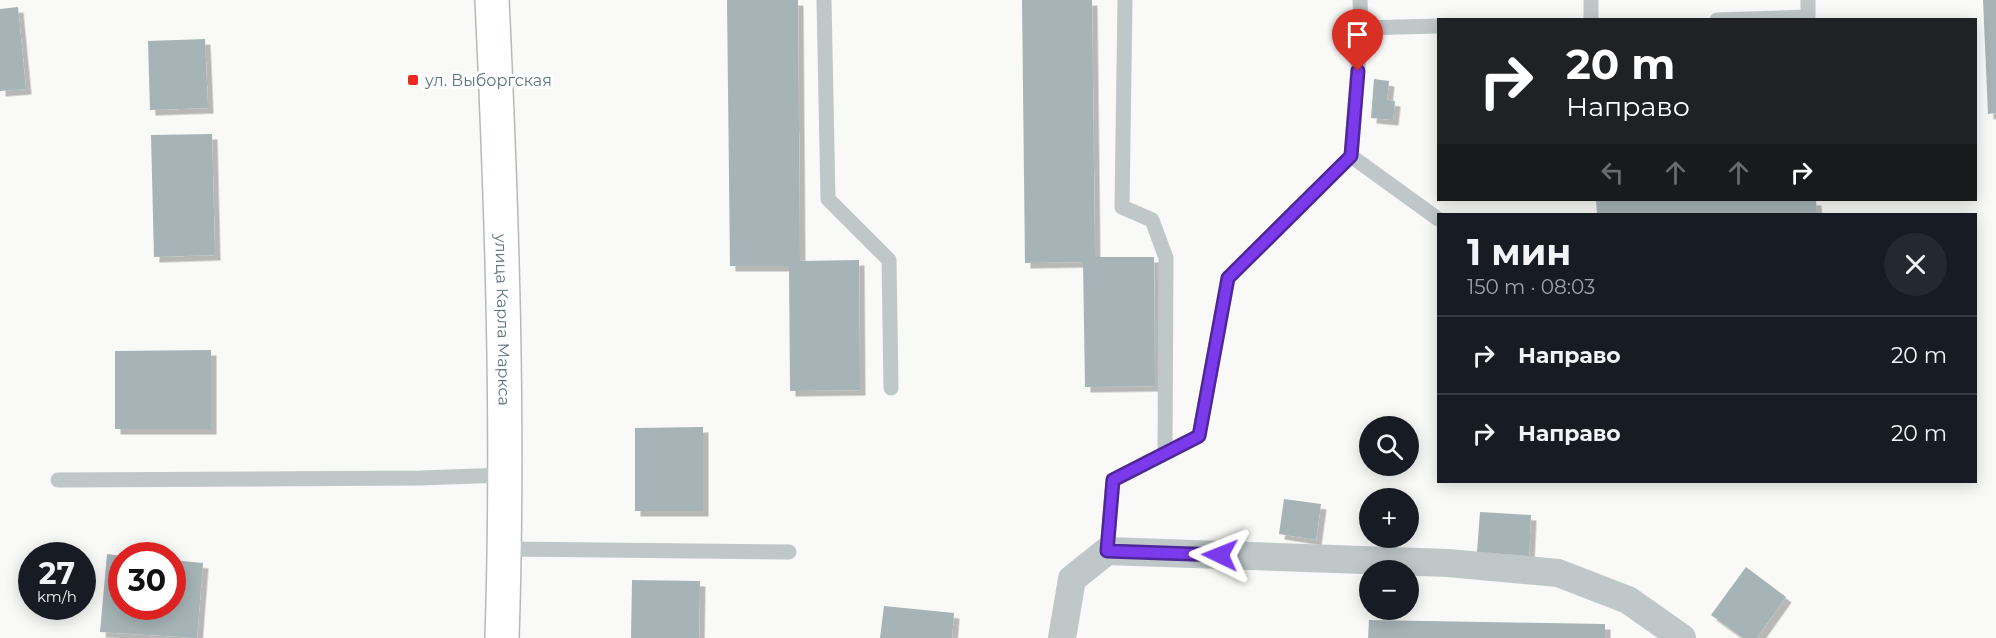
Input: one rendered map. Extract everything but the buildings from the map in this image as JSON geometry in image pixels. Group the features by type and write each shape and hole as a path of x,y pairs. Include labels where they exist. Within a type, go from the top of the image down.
{"highway":[{"name":"улица Карла Маркса","path":"492,0 502,224 505,475 502,638"}],"street":[{"path":"1062,638 1072,579 1107,551 1448,563 1558,573 1628,600 1682,638"}],"lane":[{"path":"824,0 828,199 889,260 891,388"},
{"path":"1125,0 1122,207 1152,220 1166,258 1165,453"},
{"path":"1107,551 1113,480 1199,436 1228,278 1351,156 1361,28 1360,0"},
{"path":"1591,0 1592,18"},
{"path":"1778,18 1808,17 1808,0"},
{"path":"1361,28 1437,26"},
{"path":"1351,156 1437,218"},
{"path":"58,480 408,478 505,475"},
{"path":"505,549 789,552"}],"place":[{"name":"ул. Выборгская","path":"413,80"}],"route":[{"path":"1220,555 1107,551 1113,480 1199,436 1228,278 1351,156 1358,71"}]}
